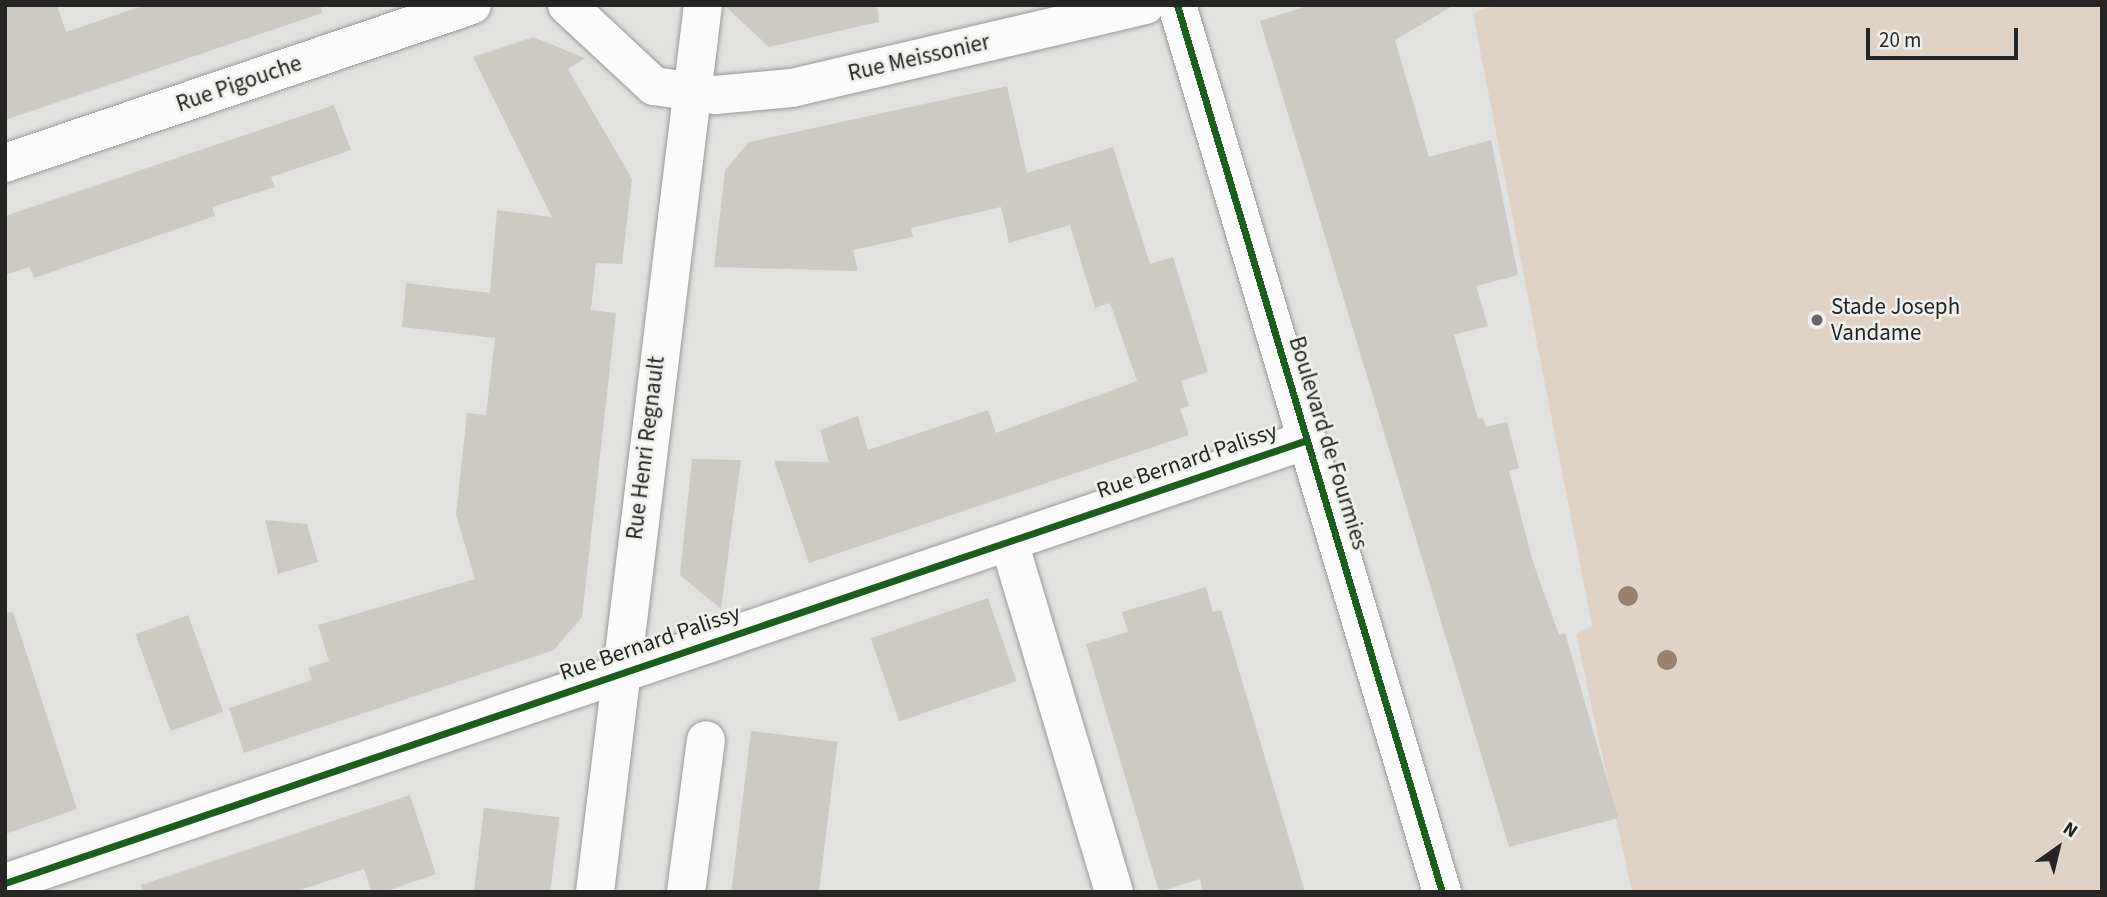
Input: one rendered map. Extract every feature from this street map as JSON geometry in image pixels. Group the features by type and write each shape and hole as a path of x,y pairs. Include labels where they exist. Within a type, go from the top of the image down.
{"street":[{"name":"Rue Pigouche","path":"5,163 472,5"},
{"path":"567,5 645,80 690,94"},
{"name":"Rue Henri Regnault","path":"595,892 690,94 703,5"},
{"name":"Rue Meissonier","path":"690,94 792,88 1146,5"},
{"name":"Boulevard de Fourmies","path":"1177,5 1442,892"},
{"name":"Rue Bernard Palissy","path":"5,883 1307,440"},
{"path":"1009,542 1114,892"},
{"path":"686,892 706,740"}],"shaded area":[{"name":"Stade Joseph Vandame","path":"1494,5 2102,5 2102,892 1632,892 1576,634 1592,626 1473,14"}],"building":[{"path":"5,5 57,5 66,32 145,5 321,5 322,13 5,120"},
{"path":"724,5 877,5 879,22 769,47"},
{"path":"1310,5 1454,5 1395,40 1429,157 1491,140 1518,275 1476,286 1488,326 1454,335 1478,419 1483,418 1486,427 1507,422 1519,468 1509,471 1533,562 1559,635 1565,633 1618,818 1509,847 1260,21"},
{"path":"533,37 585,58 568,69 632,179 622,264 596,263 591,310 616,313 582,617 554,650 244,753 229,708 312,680 308,668 329,661 318,625 475,579 456,515 467,413 486,415 495,338 402,327 406,283 490,293 497,210 552,217 473,57"},
{"path":"1007,86 1027,173 1113,147 1150,264 1173,257 1208,372 1181,381 1189,406 1180,409 1189,435 809,563 774,461 829,462 820,430 858,416 868,450 988,410 996,433 1137,381 1110,303 1095,308 1070,225 1009,243 1001,207 911,228 913,237 853,250 858,271 714,267 725,170 749,142"},
{"path":"334,105 351,150 271,177 275,187 212,207 215,216 34,278 30,267 5,275 5,216"},
{"path":"692,459 741,460 721,609 680,575"},
{"path":"265,520 307,524 318,562 278,574"},
{"path":"1206,587 1213,612 1221,610 1305,892 1203,892 1200,879 1159,892 1086,644 1128,632 1122,612"},
{"path":"988,598 1017,681 899,722 871,638"},
{"path":"13,612 77,809 5,834 5,613"},
{"path":"188,615 223,712 171,731 135,634"},
{"path":"751,731 837,742 819,892 731,892"},
{"path":"410,795 436,874 384,892 372,892 364,869 294,892 142,892 141,885"},
{"path":"484,808 559,817 550,892 474,892"}],"cycle path":[{"path":"1177,5 1442,892"},
{"path":"5,883 1307,440"}],"place":[{"name":"Stade Joseph Vandame","path":"1817,320"}]}
